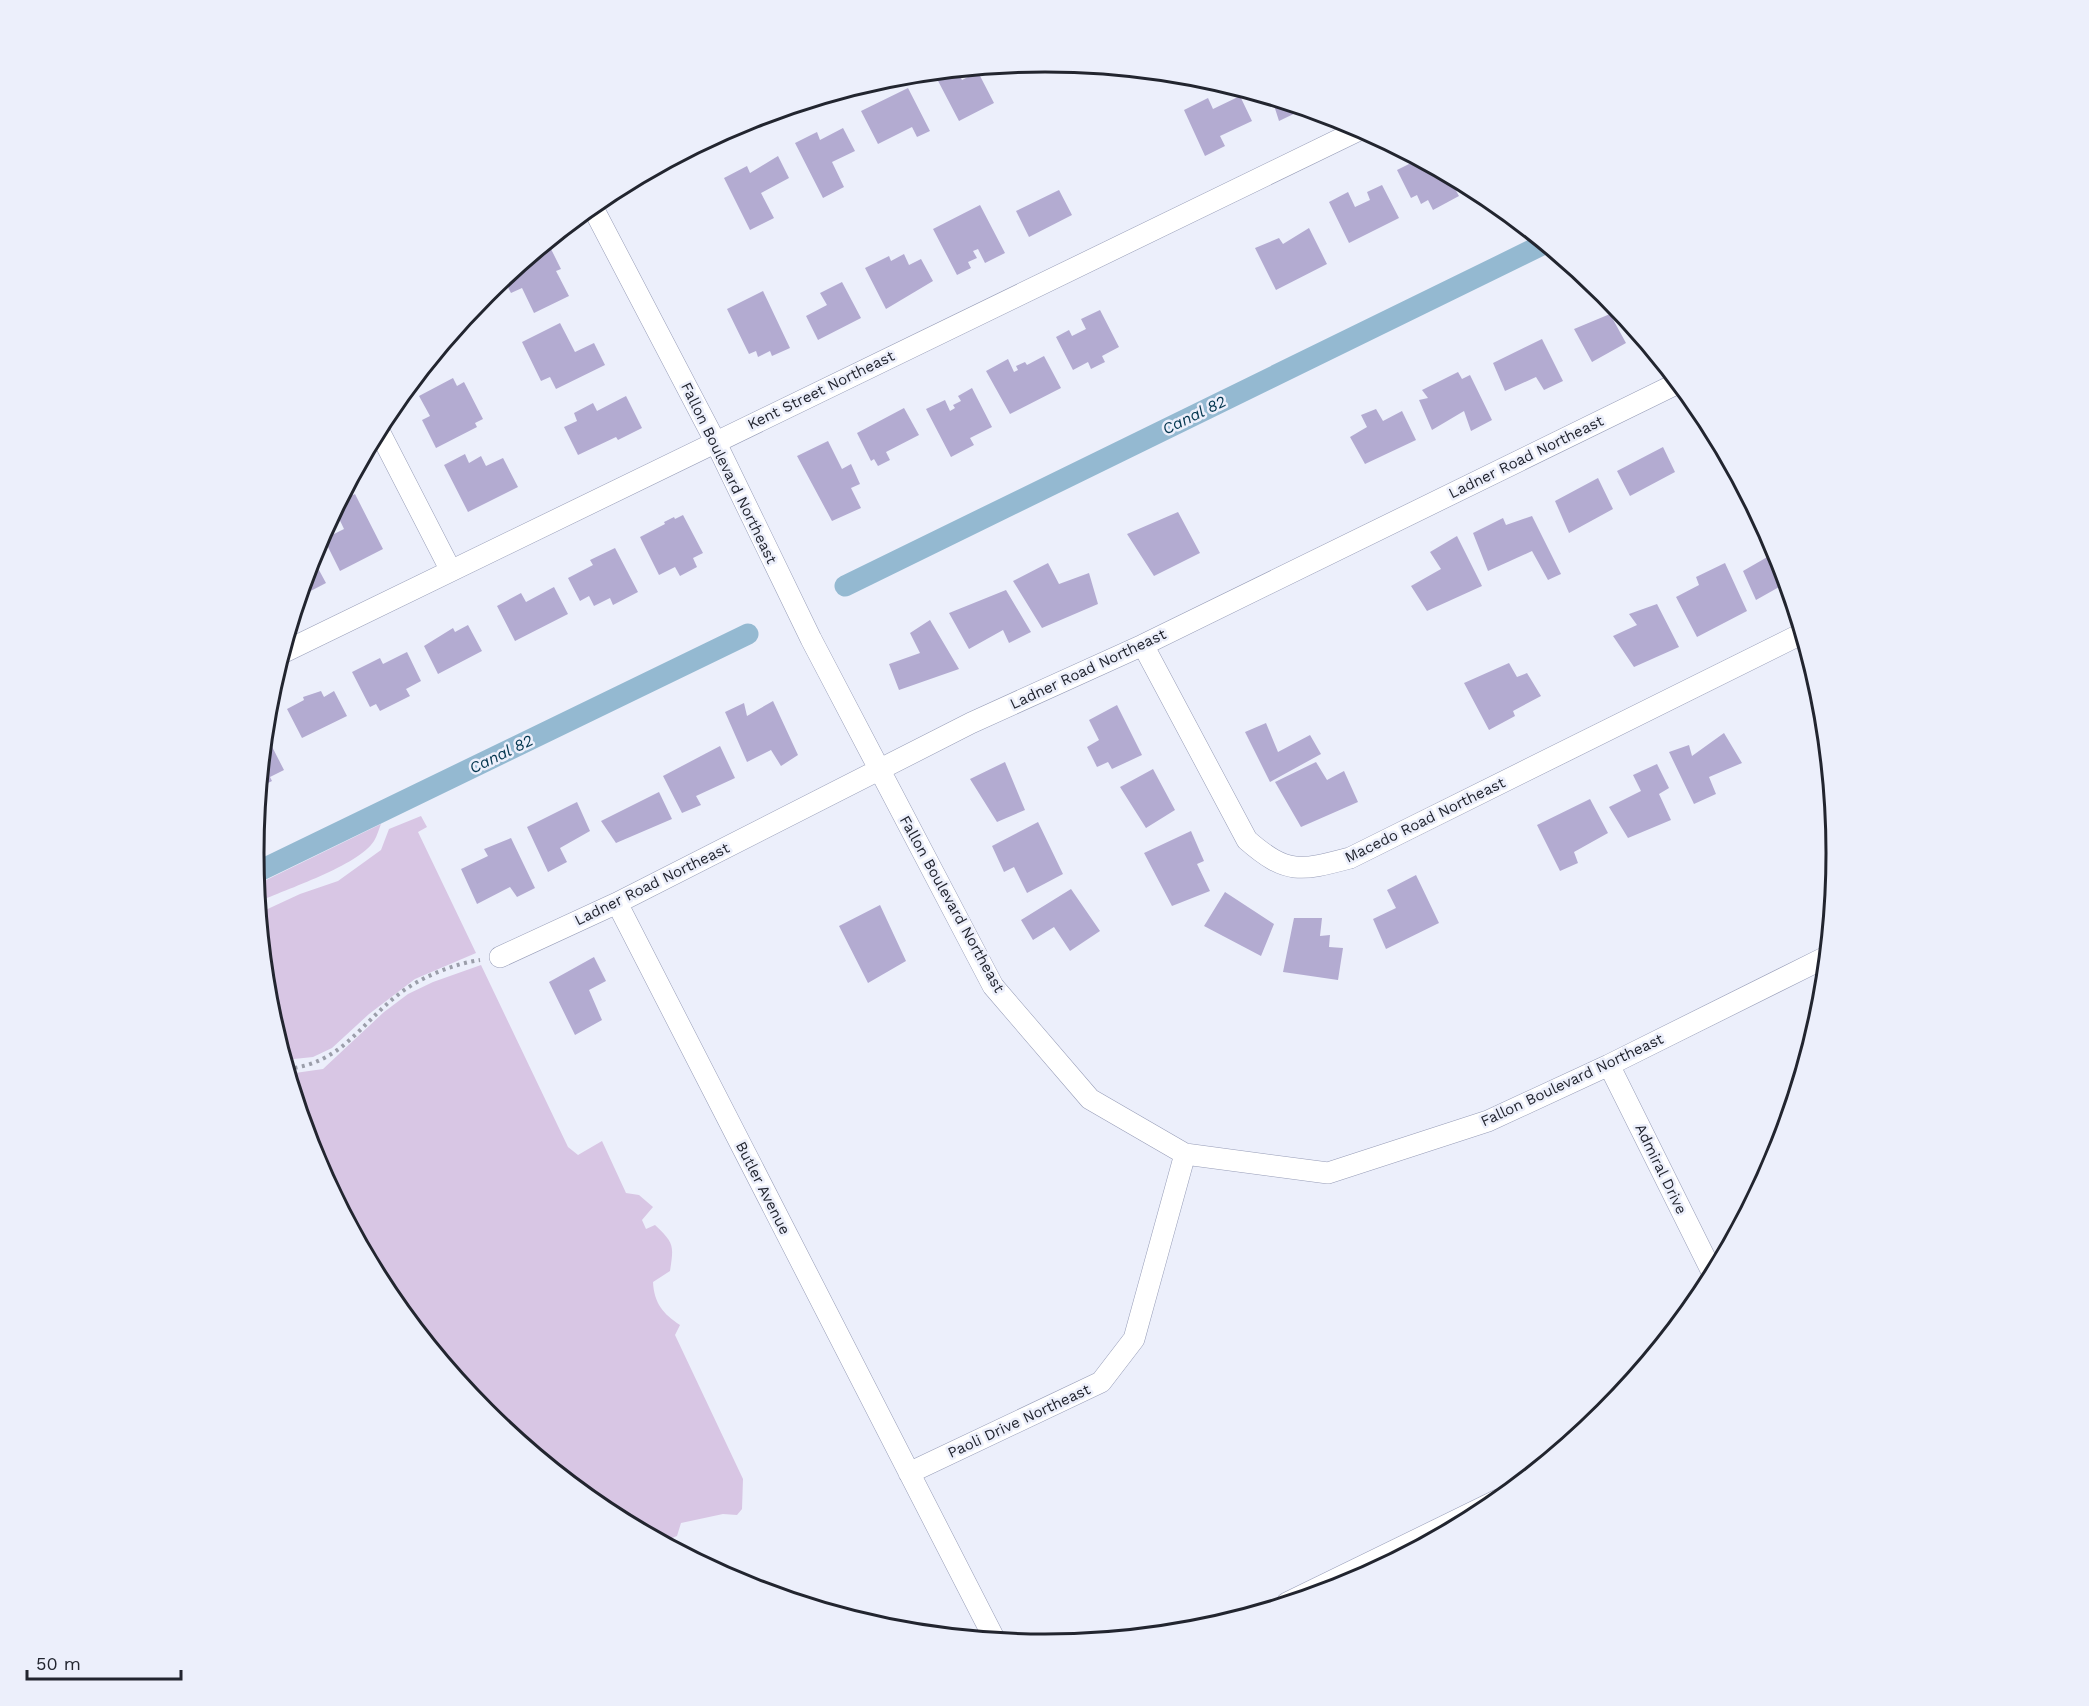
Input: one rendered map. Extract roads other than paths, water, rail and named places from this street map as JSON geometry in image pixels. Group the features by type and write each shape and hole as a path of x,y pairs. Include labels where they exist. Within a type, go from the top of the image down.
{"street":[{"name":"Kent Street Northeast","path":"291,649 450,569 1350,134"},
{"name":"Fallon Boulevard Northeast","path":"596,214 715,441 791,601 993,986 1090,1099 1185,1154 1328,1173 1488,1121 1609,1065 1818,961"},
{"name":"Ladner Road Northeast","path":"500,957 617,903 971,723 1143,645 1670,387"},
{"path":"383,438 450,569"},
{"name":"Macedo Road Northeast","path":"1143,645 1247,840 1269,859 1288,867 1311,868 1350,858 1795,637"},
{"name":"Butler Avenue","path":"617,903 990,1632"},
{"name":"Admiral Drive","path":"1609,1065 1708,1264"},
{"name":"Paoli Drive Northeast","path":"909,1473 1101,1382 1134,1339 1185,1154"},
{"path":"1342,1575 1406,1545"}],"waterway":[{"name":"Canal 82","path":"845,586 1537,247"},
{"name":"Canal 82","path":"264,868 748,634"}]}
